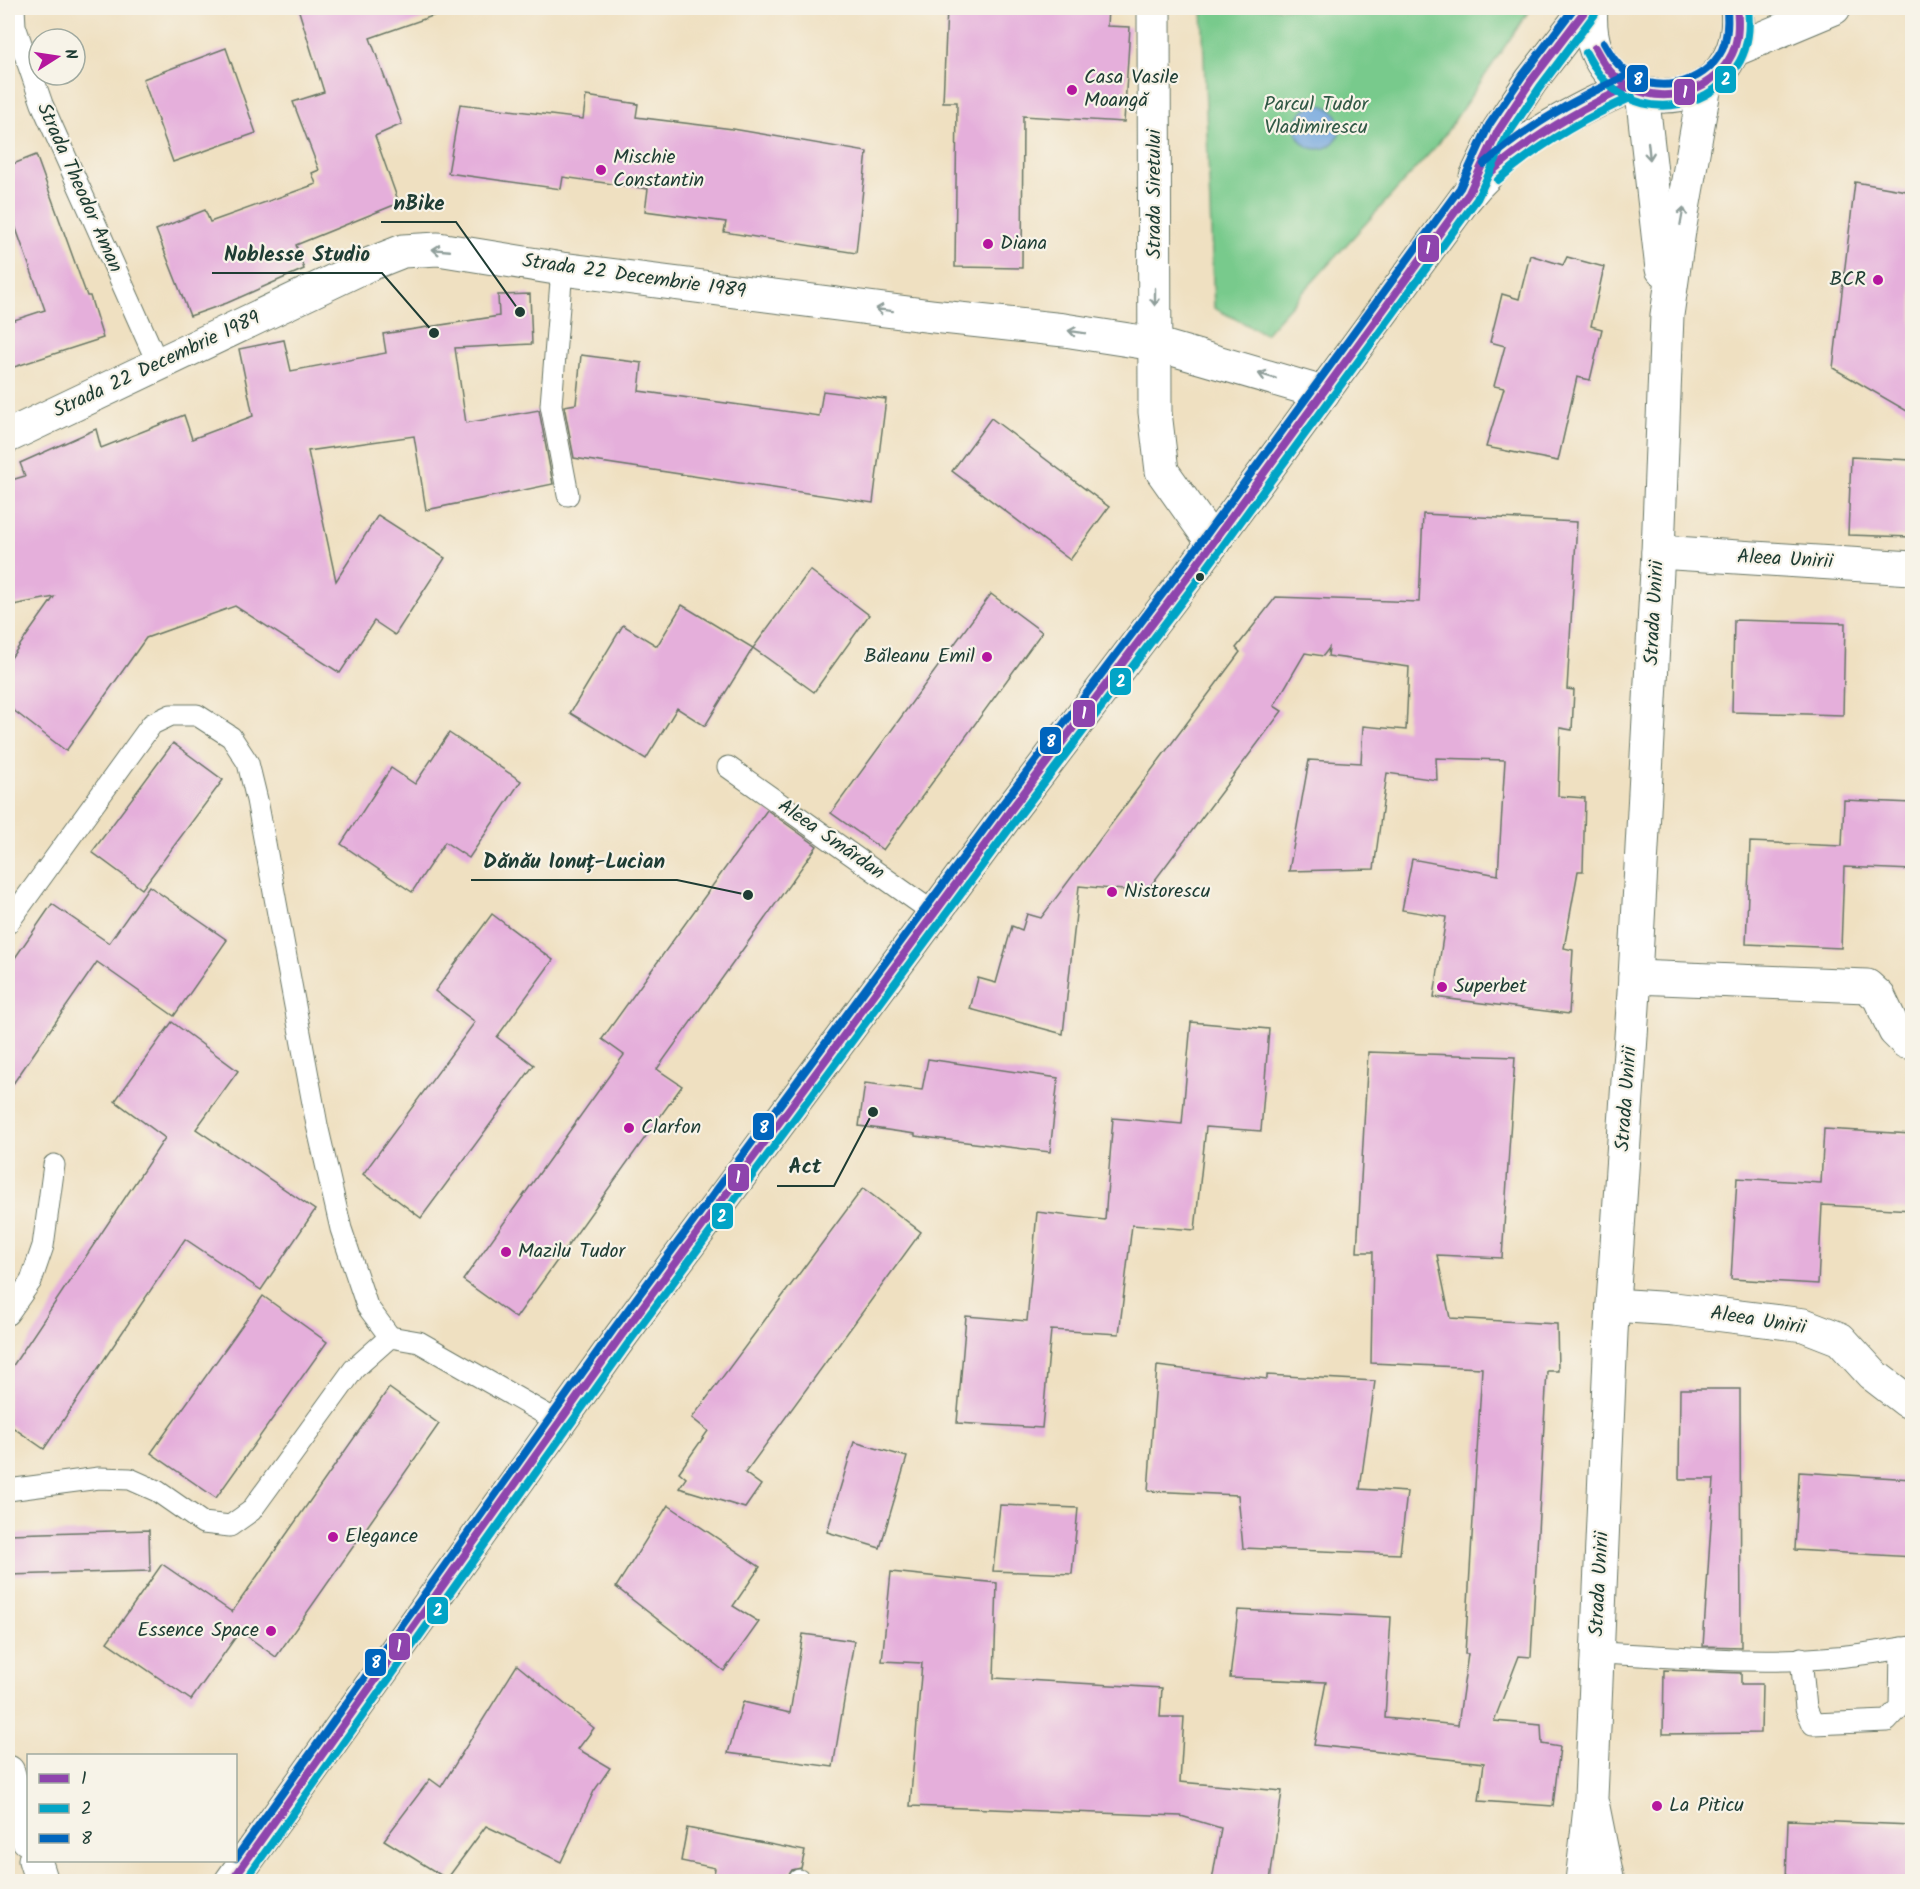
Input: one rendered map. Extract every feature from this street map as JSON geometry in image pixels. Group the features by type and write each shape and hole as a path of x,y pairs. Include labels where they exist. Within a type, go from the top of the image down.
{"main road":[{"name":"Strada Siretului","path":"1154,8 1155,344"},
{"path":"1589,8 1589,27 1595,51 1608,72 1635,90 1664,97 1685,94 1705,85 1722,70 1734,50 1739,28 1737,8"},
{"path":"231,1881 559,1422 934,913 1213,543 1469,193 1498,131 1531,81 1589,8"},
{"path":"1734,50 1834,8"},
{"name":"Strada Unirii","path":"1582,1881 1591,1798 1613,1305 1635,977 1658,552 1667,315 1679,231 1705,85"},
{"path":"1469,193 1519,147 1555,122 1635,90"},
{"name":"Strada Unirii","path":"1635,90 1667,315"},
{"name":"Strada 22 Decembrie 1989","path":"8,435 365,266 403,251 438,249 562,269 932,316 1064,330 1155,344 1323,393"},
{"path":"1155,344 1155,412 1162,471 1213,543"},
{"name":"Aleea Unirii","path":"1658,552 1912,568"},
{"path":"1635,977 1867,986 1879,997 1895,1031 1906,1042 1912,1042"},
{"name":"Aleea Unirii","path":"1613,1305 1674,1309 1804,1325 1840,1339 1872,1374 1907,1401 1912,1402"},
{"path":"8,1772 27,1836"},
{"path":"1591,1798 1608,1881"},
{"path":"36,1862 42,1881"}],"lane":[{"name":"Strada Theodor Aman","path":"14,8 15,26 42,104 158,364"},
{"path":"562,269 551,405 568,495"},
{"path":"8,923 152,724 171,714 197,715 231,737 248,763 257,800 317,1125 341,1229 367,1306 390,1337 419,1342 559,1422"},
{"name":"Aleea Smârdan","path":"728,767 934,913"},
{"path":"8,1314 31,1281 43,1246 54,1165"},
{"path":"8,1490 99,1478 130,1479 157,1491 203,1523 230,1526 251,1511 354,1369 390,1337"},
{"path":"1597,1653 1742,1659 1834,1657 1907,1648 1900,1707 1887,1721 1813,1724 1806,1708 1801,1658"}],"green space":[{"name":"Parcul Tudor Vladimirescu","path":"1202,8 1531,8 1439,143 1265,334 1214,308"}],"water":[{"path":"1318,105 1334,111 1340,127 1334,143 1318,149 1302,143 1296,127 1302,111"}],"building":[{"path":"298,8 444,8 444,12 370,38 402,124 375,136 399,203 296,245 304,269 227,303 190,316 156,230 205,210 210,222 316,184 312,173 319,170 293,102 324,92"},
{"path":"947,8 1108,8 1107,26 1130,27 1124,122 1023,116 1022,268 955,267 957,102 943,102"},
{"path":"226,48 256,133 173,162 143,79"},
{"path":"586,96 638,104 636,117 733,129 867,152 856,253 724,232 726,222 645,211 648,189 563,177 561,189 448,173 460,104 583,119"},
{"path":"36,155 87,296 90,296 103,338 8,369 8,322 45,310 8,206 8,166"},
{"name":"BCR","path":"1855,182 1912,192 1912,414 1833,368"},
{"path":"1530,255 1563,265 1567,257 1604,267 1591,326 1602,329 1590,380 1577,377 1558,461 1486,447 1504,388 1494,386 1505,346 1490,342 1502,294 1519,299"},
{"path":"530,294 532,344 455,348 466,423 539,410 553,484 426,510 414,436 308,451 336,581 378,515 445,558 395,635 374,621 340,673 235,606 146,638 66,751 8,706 8,662 54,597 8,606 8,481 25,476 20,463 96,429 101,448 184,415 192,439 253,416 239,349 284,340 291,371 386,353 383,334 499,316 498,295"},
{"path":"581,355 642,363 639,391 819,416 823,391 886,399 873,503 574,458 564,406 576,404"},
{"path":"991,418 1109,507 1070,560 952,471"},
{"path":"1851,457 1912,460 1912,537 1848,535"},
{"path":"1423,514 1577,522 1567,689 1574,690 1572,730 1560,728 1558,796 1585,798 1583,871 1578,871 1564,948 1573,950 1569,1014 1434,997 1446,917 1402,910 1412,859 1498,875 1505,760 1436,758 1437,780 1387,773 1374,869 1289,871 1309,760 1361,763 1363,726 1406,730 1409,667 1328,656 1329,648 1323,656 1305,653 1274,706 1282,711 1146,892 1079,886 1063,1034 970,1009 978,978 996,983 1012,926 1022,930 1027,914 1041,918 1240,652 1236,648 1276,597 1419,602"},
{"path":"810,570 869,615 814,692 753,648"},
{"path":"991,594 1042,632 883,850 831,813"},
{"path":"682,605 753,648 705,726 677,708 646,759 570,713 623,625 657,646"},
{"path":"1734,620 1845,623 1843,715 1732,712"},
{"path":"449,733 521,781 469,858 445,842 412,892 341,844 391,768 415,784"},
{"path":"173,743 223,780 142,889 92,852"},
{"path":"1844,800 1912,803 1912,870 1844,867 1841,948 1746,944 1750,842 1842,846"},
{"path":"767,810 817,846 657,1069 682,1086 516,1318 463,1280 624,1055 602,1039"},
{"path":"149,886 227,940 174,1016 97,962 8,1091 8,968 52,904 109,943"},
{"path":"492,914 553,960 497,1037 534,1065 421,1218 363,1174 475,1022 435,991"},
{"path":"172,1022 238,1071 196,1129 315,1210 261,1290 185,1239 44,1449 8,1424 8,1373 165,1138 115,1101"},
{"path":"1191,1022 1269,1029 1261,1131 1206,1127 1195,1230 1132,1225 1119,1334 1051,1330 1042,1428 957,1423 966,1316 1027,1321 1037,1212 1105,1220 1113,1118 1182,1124"},
{"path":"1368,1052 1515,1057 1502,1258 1437,1255 1450,1318 1557,1324 1558,1371 1547,1371 1531,1657 1519,1656 1494,1721 1541,1725 1542,1744 1560,1747 1553,1806 1479,1801 1484,1763 1314,1745 1326,1682 1230,1678 1238,1610 1391,1617 1385,1718 1458,1725 1468,1654 1465,1654 1482,1368 1371,1363 1373,1252 1357,1252"},
{"path":"928,1059 1058,1078 1050,1152 915,1136 915,1134 859,1126 865,1083 922,1090"},
{"path":"1824,1129 1912,1134 1912,1210 1822,1205 1818,1284 1731,1279 1737,1178 1821,1183"},
{"path":"863,1188 921,1232 745,1473 761,1485 745,1508 679,1488 686,1478 679,1472 708,1431 692,1418"},
{"path":"263,1296 327,1342 216,1498 151,1453"},
{"path":"1157,1366 1267,1379 1267,1375 1375,1381 1360,1489 1407,1492 1400,1554 1243,1548 1238,1495 1148,1491"},
{"path":"389,1388 439,1424 276,1657 240,1631 191,1700 107,1642 162,1564 232,1612"},
{"path":"1680,1389 1740,1389 1741,1647 1703,1646 1714,1479 1679,1479"},
{"path":"854,1442 907,1457 880,1548 827,1532"},
{"path":"1799,1472 1912,1479 1912,1557 1795,1550"},
{"path":"668,1505 760,1567 733,1606 759,1622 724,1671 616,1587"},
{"path":"1000,1505 1078,1508 1072,1574 993,1571"},
{"path":"149,1530 150,1571 8,1575 8,1534"},
{"path":"891,1572 997,1583 994,1678 1162,1688 1160,1717 1184,1717 1180,1782 1282,1791 1270,1881 1212,1881 1221,1828 1181,1816 910,1806 922,1663 882,1661"},
{"path":"803,1634 854,1641 833,1767 728,1753 743,1702 790,1713"},
{"path":"517,1665 594,1728 578,1749 610,1768 594,1791 561,1862 486,1826 447,1879 384,1840 430,1779 441,1787"},
{"path":"1664,1670 1741,1673 1741,1684 1762,1684 1761,1733 1663,1734"},
{"path":"1788,1820 1912,1825 1912,1881 1786,1881"},
{"path":"687,1828 805,1851 801,1868 792,1870 785,1881 713,1881 715,1868 681,1861"}],"transit line":[{"name":"8","path":"237,1857 613,1330 1002,805 1179,572 1460,188 1489,125 1523,75 1574,8"},
{"name":"1","path":"231,1882 621,1336 1010,811 1187,578 1469,193 1498,131 1531,81 1587,8"},
{"name":"1","path":"1595,48 1610,71 1631,88 1663,95 1680,93 1711,80 1723,68 1736,43 1737,8"},
{"name":"2","path":"1586,53 1603,79 1626,97 1662,106 1680,104 1715,89 1729,77 1740,61 1745,48 1748,35 1748,8"},
{"name":"8","path":"1604,43 1617,63 1635,78 1648,83 1677,84 1703,72 1714,62 1725,40 1727,9"},
{"name":"2","path":"244,1882 629,1342 1018,817 1195,584 1477,199 1507,136 1540,87 1595,14"},
{"name":"8","path":"1484,164 1551,115 1624,77"},
{"name":"1","path":"1491,172 1556,125 1628,87"},
{"name":"2","path":"1498,180 1529,155 1562,133 1632,97"}],"place":[{"name":"Casa Vasile Moangă","path":"1072,90"},
{"name":"Mischie Constantin","path":"601,170"},
{"name":"Diana","path":"988,244"},
{"name":"BCR","path":"1878,280"},
{"name":"nBike","path":"520,312"},
{"name":"Noblesse Studio","path":"434,333"},
{"name":"Băleanu Emil","path":"987,657"},
{"name":"Nistorescu","path":"1112,892"},
{"name":"Dănău Ionuț-Lucian","path":"748,895"},
{"name":"Superbet","path":"1442,987"},
{"name":"Act","path":"873,1112"},
{"name":"Clarfon","path":"629,1128"},
{"name":"Mazilu Tudor","path":"506,1252"},
{"name":"Elegance","path":"333,1537"},
{"name":"Essence Space","path":"271,1631"},
{"name":"La Piticu","path":"1657,1806"}]}
